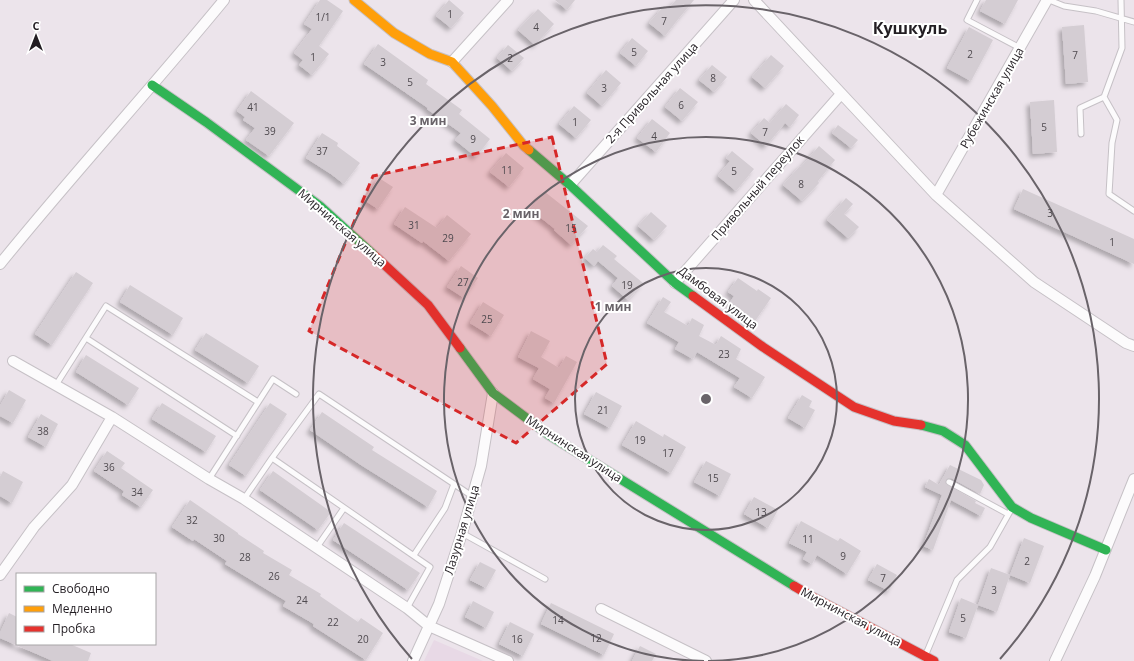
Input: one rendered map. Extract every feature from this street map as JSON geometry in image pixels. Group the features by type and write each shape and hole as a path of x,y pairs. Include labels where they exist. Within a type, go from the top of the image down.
{"street":[{"path":"0,264 224,0"},
{"name":"Дамбовая улица","path":"354,0 394,33 430,54 452,62 492,106 524,146 570,185 675,283 763,347 854,407 894,421 920,425 942,431 964,445 1010,511 1031,518 1106,550"},
{"path":"452,62 508,0"},
{"name":"2-я Привольная улица","path":"570,185 734,0"},
{"path":"754,0 936,196 1034,282 1126,343 1134,346"},
{"name":"Рубежинская улица","path":"936,196 1048,0"},
{"name":"Мирнинская улица","path":"152,85 206,122 320,206 428,305 493,393 549,435 811,596 934,661"},
{"name":"Привольный переулок","path":"675,283 841,94"},
{"path":"13,361 112,417 209,479 244,499 407,608 429,626 508,661"},
{"name":"Лазурная улица","path":"413,661 439,604 462,533 481,466 493,393"},
{"path":"0,574 34,527 72,485 112,417"},
{"path":"1055,661 1106,550 1134,479"},
{"path":"601,609 706,661"}],"lane":[{"path":"977,0 967,20 1020,48"},
{"path":"1048,0 1064,6 1096,11 1134,22"},
{"path":"1081,134 1080,108 1104,97 1122,48 1121,0"},
{"path":"1104,97 1117,120 1112,143 1109,194 1134,211"},
{"path":"56,385 106,306 258,402"},
{"path":"86,338 237,436"},
{"path":"209,479 273,379 296,394"},
{"path":"244,499 319,394 472,496"},
{"path":"272,458 430,567 407,608"},
{"path":"925,656 957,580 990,547 1010,511 949,482"},
{"path":"414,555 445,508 454,484"},
{"path":"317,548 344,508"},
{"path":"462,533 545,579"}],"highlighted area":[{"path":"552,137 607,364 516,443 309,331 373,176"}],"shaded area":[{"path":"434,640 483,661 424,661"}],"building":[{"path":"320,0 327,0 343,11 319,46 329,54 312,75 299,65 303,60 294,53 312,29 304,24"},
{"path":"449,0 464,13 451,28 436,16"},
{"path":"555,0 575,0 567,10"},
{"path":"676,0 694,0 665,36 649,23 664,6 668,9"},
{"path":"986,0 1018,0 1005,24 980,11"},
{"path":"538,9 554,24 535,45 518,30"},
{"path":"1084,25 1088,82 1066,84 1062,27"},
{"path":"969,27 993,40 971,81 947,68"},
{"path":"632,38 648,51 636,66 620,53"},
{"path":"378,44 428,80 426,84 462,110 459,114 490,139 476,157 455,140 461,133 427,109 428,108 364,64"},
{"path":"508,45 524,58 512,71 497,58"},
{"path":"771,55 784,66 765,88 752,77"},
{"path":"712,65 727,77 714,92 699,80"},
{"path":"606,70 621,83 602,106 587,93"},
{"path":"680,88 698,102 682,121 665,107"},
{"path":"251,91 294,123 269,156 246,140 255,128 243,120 245,117 237,111"},
{"path":"1054,100 1057,152 1033,154 1030,102"},
{"path":"786,104 799,115 790,127 785,123 766,146 751,133 764,118 770,123"},
{"path":"574,106 591,120 576,138 559,124"},
{"path":"652,119 670,133 656,152 637,138"},
{"path":"838,125 858,140 851,148 832,133"},
{"path":"322,133 338,143 337,146 360,163 344,184 306,158"},
{"path":"819,146 835,160 818,181 819,183 802,201 783,185"},
{"path":"732,151 754,169 736,191 718,176 730,161 726,158"},
{"path":"506,153 524,168 509,187 490,172"},
{"path":"379,178 393,187 378,209 364,200"},
{"path":"1023,189 1134,239 1134,264 1014,209"},
{"path":"545,192 588,226 571,245 554,230 555,229 531,210"},
{"path":"846,198 853,204 844,214 859,227 848,238 827,220"},
{"path":"405,207 437,228 447,215 471,234 449,261 423,241 422,243 394,224"},
{"path":"651,212 667,226 654,240 638,226"},
{"path":"603,245 617,256 614,259 643,283 628,300 612,286 618,278 598,261 594,266 585,258 593,249 597,252"},
{"path":"461,266 478,278 464,298 447,287"},
{"path":"76,272 93,283 52,345 35,334"},
{"path":"738,278 757,291 758,289 771,298 753,324 744,319 746,316 729,304 734,296 728,292"},
{"path":"130,285 183,318 173,335 120,302"},
{"path":"663,297 671,302 664,312 688,326 692,318 704,325 699,336 716,345 721,336 741,349 736,359 765,377 752,398 734,387 740,378 697,352 693,359 675,349 679,342 647,323"},
{"path":"483,302 504,315 491,336 470,323"},
{"path":"531,331 550,341 541,357 559,368 566,356 577,362 554,403 545,398 550,389 533,379 539,368 518,357"},
{"path":"206,333 259,366 248,383 195,350"},
{"path":"86,355 139,388 128,405 76,372"},
{"path":"9,390 26,400 13,423 0,416 0,406"},
{"path":"596,392 622,406 610,428 584,414"},
{"path":"802,395 812,401 809,407 815,410 805,428 788,418"},
{"path":"162,403 216,436 206,452 152,419"},
{"path":"270,403 287,414 246,476 229,465"},
{"path":"322,412 374,447 372,450 437,491 428,507 361,465 310,430"},
{"path":"41,414 58,424 46,447 28,437"},
{"path":"636,421 663,437 664,434 686,447 671,473 622,445"},
{"path":"107,451 125,463 121,468 153,490 141,507 122,495 124,491 94,471"},
{"path":"706,461 731,474 720,496 694,482"},
{"path":"950,465 981,480 984,485 980,494 951,478 946,480 946,484 976,501 975,503 985,508 981,516 951,500 933,550 923,546 942,495 925,487 929,479 939,485"},
{"path":"3,471 23,482 12,503 0,496 0,477"},
{"path":"273,471 331,512 318,530 260,490"},
{"path":"754,497 778,510 768,528 744,514"},
{"path":"190,500 264,551 263,553 292,570 289,575 321,594 320,596 358,622 361,618 383,633 366,660 313,626 314,624 283,606 286,601 225,564 227,561 194,539 193,541 172,527"},
{"path":"801,521 838,541 840,538 861,551 847,574 817,555 812,564 803,559 807,552 789,543"},
{"path":"344,523 420,573 408,590 333,540"},
{"path":"1024,538 1044,546 1030,583 1010,575"},
{"path":"480,562 496,570 486,588 470,580"},
{"path":"877,564 897,575 889,591 868,580"},
{"path":"991,568 1010,575 997,612 978,605"},
{"path":"961,598 978,605 966,638 949,632"},
{"path":"473,601 494,612 486,628 465,617"},
{"path":"551,603 614,634 604,655 541,624"},
{"path":"9,613 16,616 16,645 0,638 0,633"},
{"path":"510,622 534,634 523,656 499,644"},
{"path":"16,645 72,645 91,653 88,661 53,661"},
{"path":"640,646 656,654 652,661 632,661"}],"traffic: fast":[{"path":"152,85 206,122 320,206 375,256"},
{"path":"529,150 570,185 675,283 693,296"},
{"path":"460,348 493,393 549,435 794,586"},
{"path":"921,425 943,431 965,445 1012,507 1031,518 1106,550"}],"traffic: slow":[{"path":"354,0 394,33 430,54 452,62 529,150"}],"traffic: jam":[{"path":"375,256 428,305 460,348"},
{"path":"693,296 763,347 854,407 894,421 921,425"},
{"path":"794,586 934,661"}],"district":[{"name":"Кушкуль","path":"910,28"}]}
